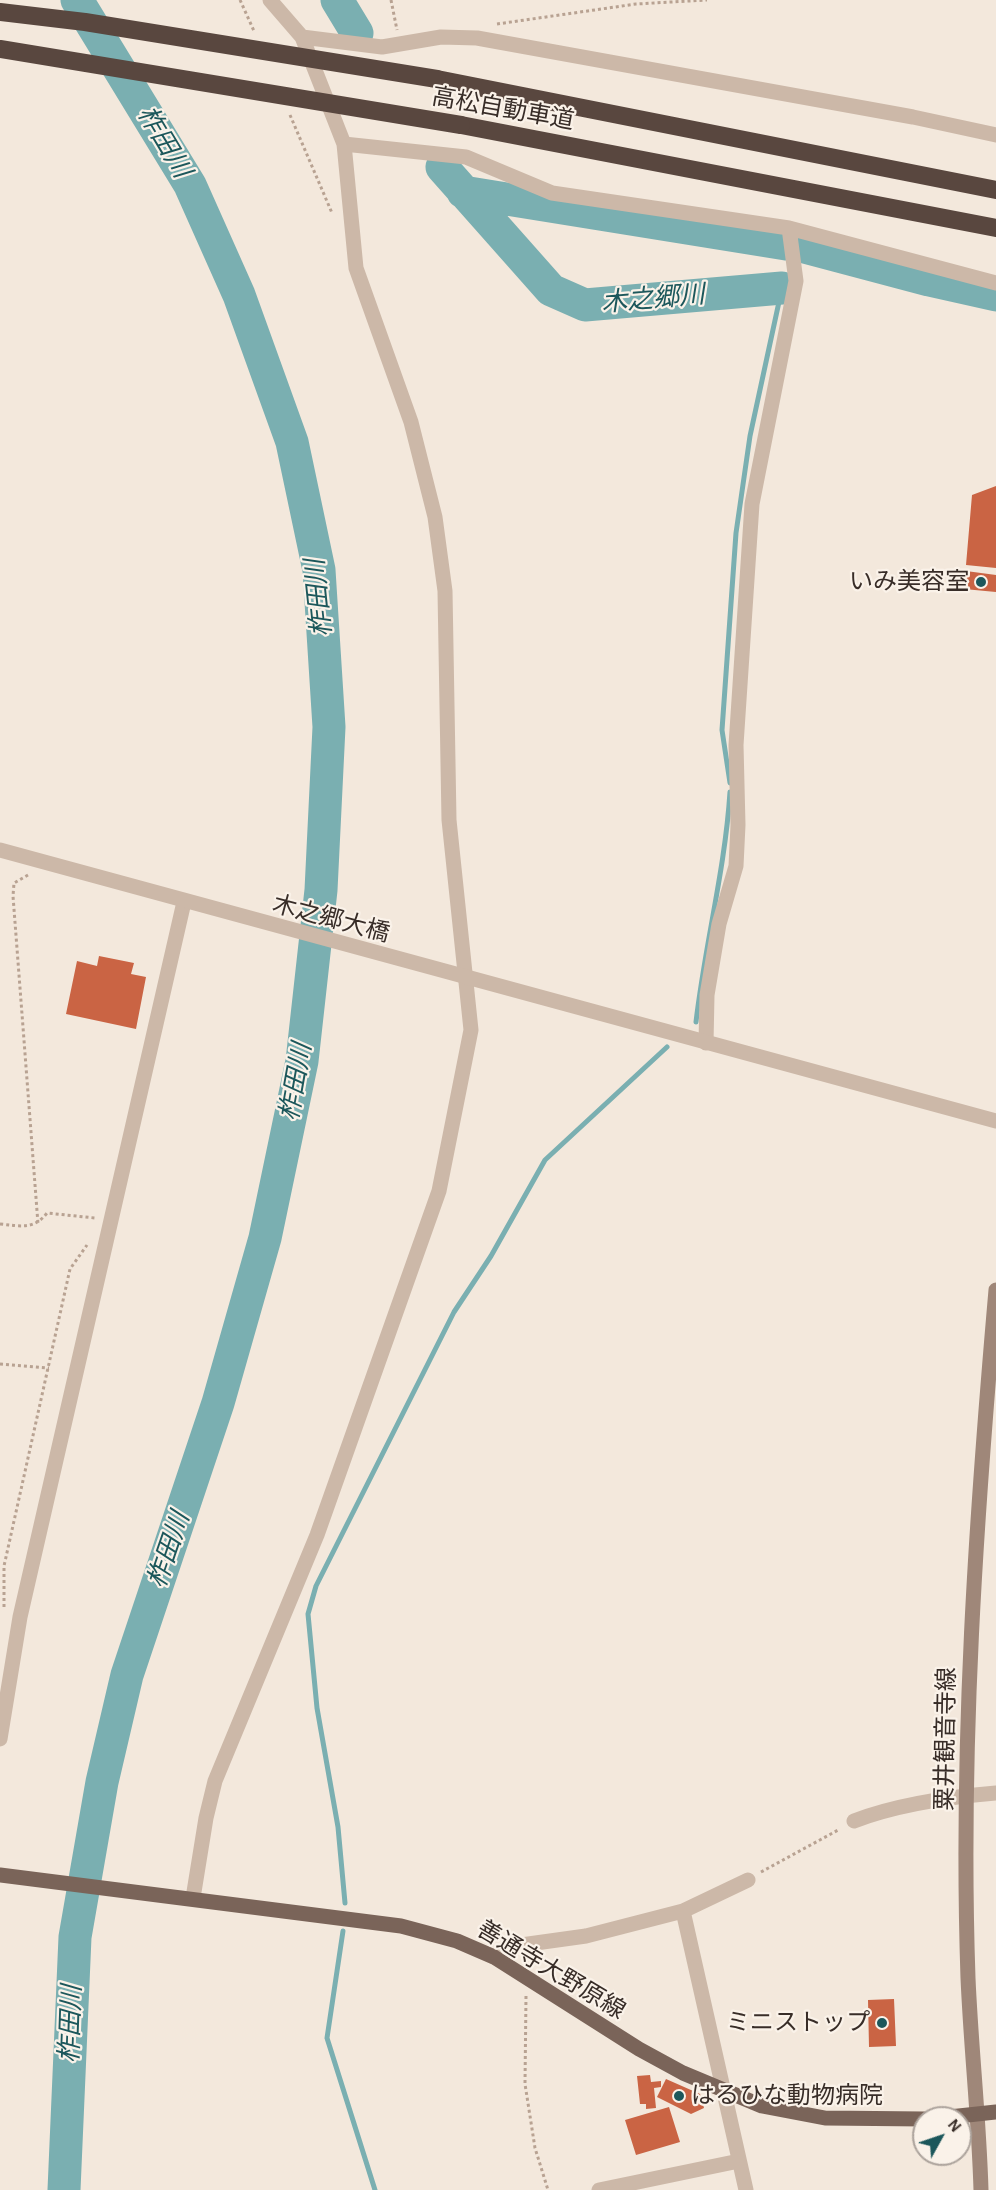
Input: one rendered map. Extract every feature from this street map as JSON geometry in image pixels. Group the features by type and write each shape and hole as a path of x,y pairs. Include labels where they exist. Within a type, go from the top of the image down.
{"highway":[{"name":"高松自動車道","path":"0,12 85,22 437,79 996,190"},
{"name":"高松自動車道","path":"0,49 461,125 996,228"}],"main road":[{"name":"粟井観音寺線","path":"981,2190 968,1977 969,1674 975,1555 996,1290"},
{"name":"善通寺大野原線","path":"0,1875 401,1926 457,1941 494,1958 639,2049 683,2073 762,2106 825,2118 912,2119"},
{"path":"972,2115 996,2112"}],"street":[{"path":"193,1898 215,1781 317,1535 439,1191 471,1030 449,820 445,591 435,517 411,422 356,268 344,144 302,37 270,0"},
{"path":"302,37 382,47 441,37 477,38 913,117 996,135"},
{"path":"344,144 466,157 552,193 789,228 996,283"},
{"path":"706,1043 709,983 719,924 736,866 738,792 736,745 752,504 796,280 789,228"},
{"name":"木之郷大橋","path":"0,850 184,902 996,1121"},
{"path":"0,1738 21,1617 104,1217 184,902"},
{"path":"854,1821 875,1813 968,1796 996,1794"},
{"path":"494,1958 514,1946 586,1936 683,1911 748,1880"},
{"path":"683,1911 746,2190"},
{"path":"599,2190 739,2161"}],"path":[{"path":"240,0 254,32"},
{"path":"391,0 399,43"},
{"path":"493,25 636,2 707,0"},
{"path":"286,107 333,214"},
{"path":"36,876 27,875 14,883 13,896 39,1224"},
{"path":"0,1224 26,1227 39,1224 47,1213 104,1217"},
{"path":"94,1228 104,1217"},
{"path":"4,1617 4,1566 70,1269 90,1238"},
{"path":"0,1364 49,1368"},
{"path":"748,1880 854,1821"},
{"path":"527,1978 525,2084 535,2148 548,2190"}],"building":[{"path":"996,486 996,568 966,565 972,495"},
{"name":"いみ美容室","path":"966,571 996,575 996,592 964,589"},
{"path":"99,956 134,963 131,974 146,977 136,1029 66,1014 77,961 97,966"},
{"name":"ミニストップ","path":"894,1999 896,2046 869,2047 868,2000"},
{"name":"はるひな動物病院","path":"650,2075 651,2082 661,2081 661,2087 654,2088 656,2108 646,2109 646,2104 640,2104 637,2076"},
{"name":"はるひな動物病院","path":"666,2079 700,2094 704,2108 691,2114 657,2097"},
{"path":"669,2107 680,2142 636,2155 625,2120"}],"waterway":[{"name":"柞田川","path":"64,2190 75,1937 102,1782 127,1675 218,1403 265,1238 302,1061 321,890 329,727 319,570 292,442 239,295 190,185 77,0"},
{"name":"木之郷川","path":"337,0 357,33"},
{"name":"木之郷川","path":"442,167 551,290 585,305 782,288"},
{"name":"木之郷川","path":"463,192 786,244"},
{"name":"木之郷川","path":"801,246 996,295"},
{"path":"730,783 722,730 736,533 750,436 782,288"},
{"path":"696,1022 724,850 730,792"},
{"path":"345,1903 338,1827 317,1708 308,1614 316,1586 454,1312 491,1256 545,1160 667,1047"},
{"path":"343,1931 327,2038 375,2190"}],"place":[{"name":"いみ美容室","path":"981,582"},
{"name":"ミニストップ","path":"882,2023"},
{"name":"はるひな動物病院","path":"679,2096"}]}
